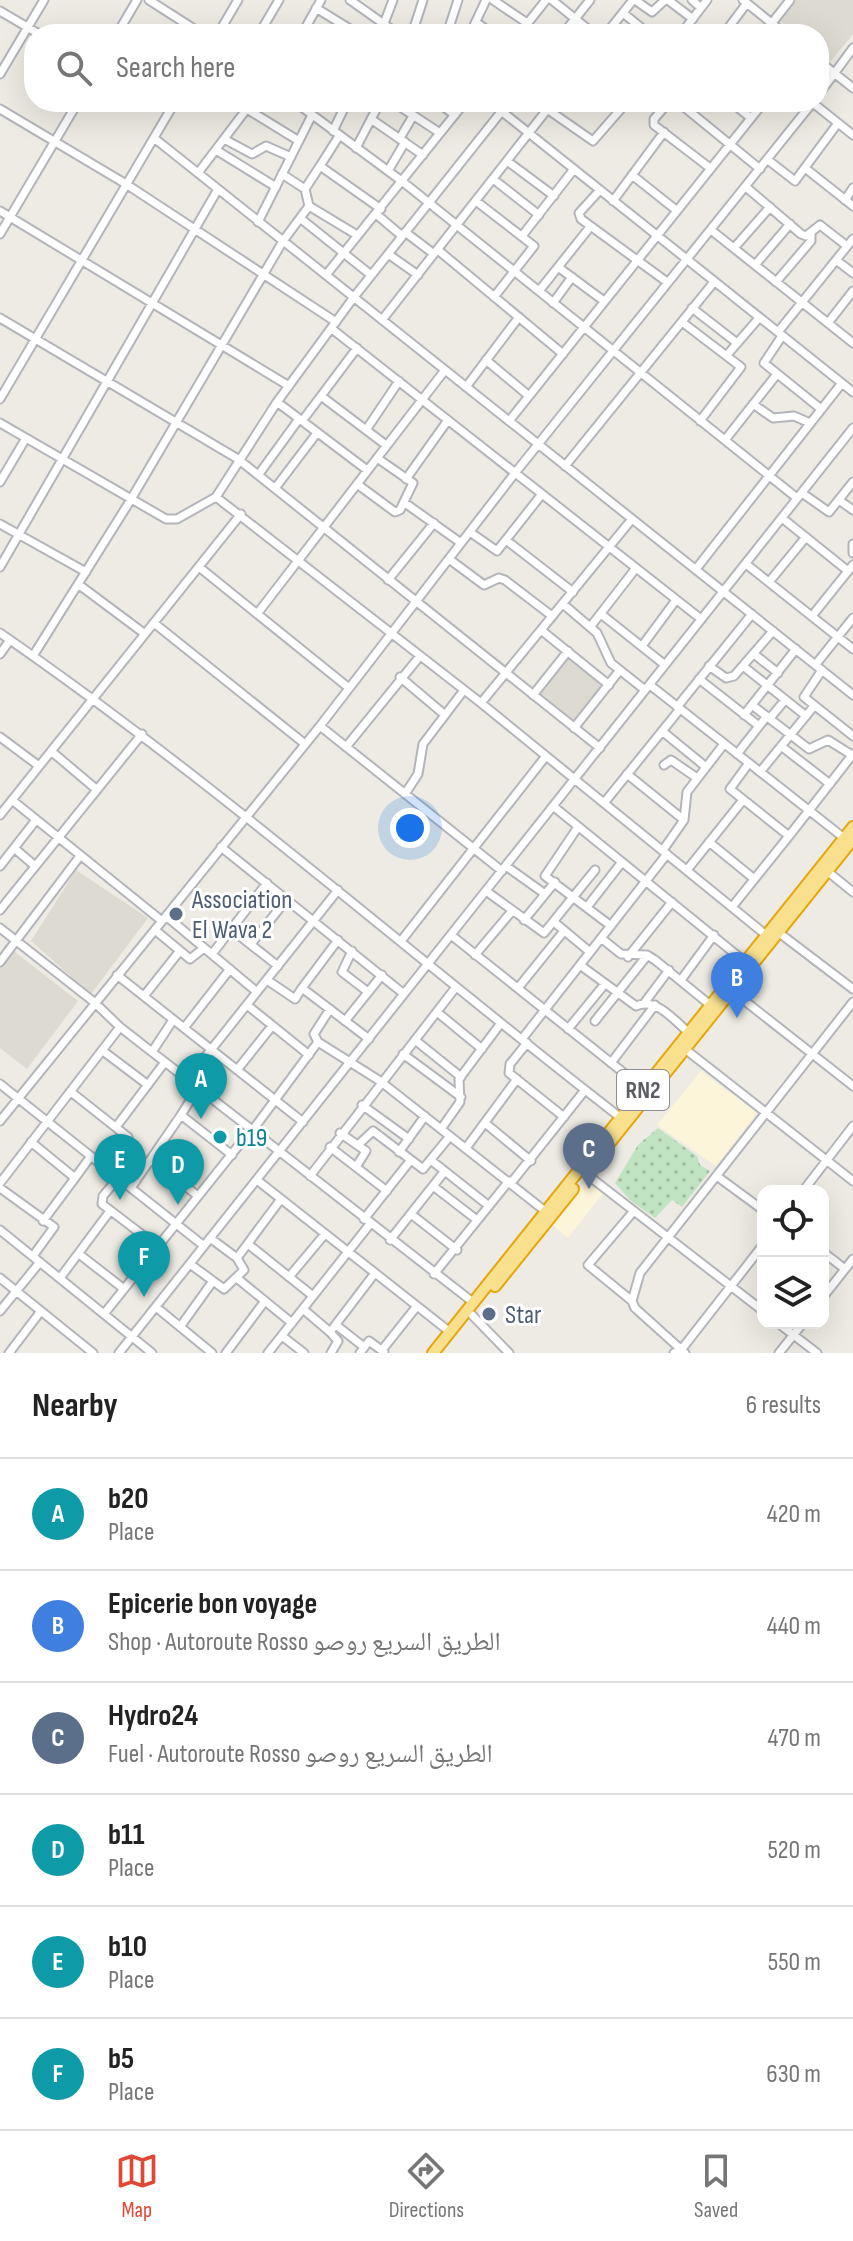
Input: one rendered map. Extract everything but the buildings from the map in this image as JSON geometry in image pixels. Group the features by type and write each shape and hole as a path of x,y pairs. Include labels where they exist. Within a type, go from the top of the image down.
{"highway":[{"name":"RN2","path":"433,1353 689,1033 716,1000 731,990 827,871 853,827"},
{"name":"RN2","path":"442,1353 685,1049 744,961 848,838"}],"street":[{"path":"30,24 44,0"},
{"path":"123,24 137,0"},
{"path":"149,0 186,24"},
{"path":"224,24 238,0"},
{"path":"265,24 279,0"},
{"path":"350,0 384,24 393,0"},
{"path":"363,9 367,0"},
{"path":"415,24 423,0"},
{"path":"451,24 458,0"},
{"path":"479,24 476,22 486,0"},
{"path":"493,0 527,23 546,0"},
{"path":"552,0 581,24"},
{"path":"571,24 590,0"},
{"path":"614,24 634,0 652,12 667,0 693,19"},
{"path":"692,0 701,8"},
{"path":"689,24 707,0"},
{"path":"731,24 745,1 772,23 790,0"},
{"path":"309,24 319,4 345,24"},
{"path":"0,11 24,26"},
{"path":"623,13 637,24"},
{"path":"0,74 24,35"},
{"path":"829,80 853,48"},
{"path":"829,69 853,88"},
{"path":"0,109 126,184 264,274 334,325 357,348 701,619"},
{"path":"0,234 72,112"},
{"path":"0,399 169,112"},
{"path":"198,173 245,112"},
{"path":"260,112 299,141"},
{"path":"308,112 403,182 769,476 829,512 853,482"},
{"path":"305,189 320,166 343,112"},
{"path":"356,148 375,112"},
{"path":"407,112 440,133"},
{"path":"451,112 455,115"},
{"path":"326,275 457,112"},
{"path":"0,423 130,501 173,520 216,497 277,402 354,297 501,112"},
{"path":"503,112 853,392"},
{"path":"382,320 545,112"},
{"path":"557,112 593,141 618,112"},
{"path":"661,112 653,122 710,168"},
{"path":"690,112 760,169"},
{"path":"744,112 751,118"},
{"path":"509,421 756,112"},
{"path":"0,1121 320,726 515,473 805,112"},
{"path":"825,112 853,135"},
{"path":"258,222 312,115"},
{"path":"388,171 413,116"},
{"path":"371,119 423,155"},
{"path":"768,160 790,180 798,179 838,123"},
{"path":"613,201 664,132"},
{"path":"154,138 853,695"},
{"path":"224,139 252,154 266,146 291,157"},
{"path":"216,150 276,187"},
{"path":"507,161 554,196"},
{"path":"320,166 404,234 436,252 563,354"},
{"path":"805,168 853,206"},
{"path":"522,236 574,169"},
{"path":"282,174 305,189 309,206 357,235"},
{"path":"632,175 676,210"},
{"path":"493,179 539,215"},
{"path":"746,187 806,236 820,225 850,242 802,302 763,361 821,409"},
{"path":"845,200 853,188"},
{"path":"0,567 218,189"},
{"path":"600,190 579,213 590,227 667,282"},
{"path":"476,201 534,247 494,297"},
{"path":"33,656 130,501 283,241 309,206"},
{"path":"734,248 770,207"},
{"path":"0,211 289,386"},
{"path":"300,218 371,275"},
{"path":"755,265 790,224"},
{"path":"539,291 590,227"},
{"path":"711,230 852,340"},
{"path":"776,282 811,241 811,233"},
{"path":"388,254 418,275"},
{"path":"836,260 853,273"},
{"path":"558,267 604,301"},
{"path":"553,303 572,277"},
{"path":"565,466 714,282"},
{"path":"828,323 853,291"},
{"path":"692,308 737,343"},
{"path":"466,387 519,317"},
{"path":"0,318 259,474 289,502 600,748"},
{"path":"727,355 759,318"},
{"path":"682,322 727,355 740,369 700,421"},
{"path":"259,474 357,348"},
{"path":"486,360 529,396"},
{"path":"257,614 445,370"},
{"path":"725,440 777,374"},
{"path":"366,430 399,381"},
{"path":"696,569 842,383"},
{"path":"321,396 386,445"},
{"path":"277,402 367,470"},
{"path":"753,404 773,418 794,416 810,423"},
{"path":"406,479 448,420"},
{"path":"119,1353 852,432"},
{"path":"276,487 317,433"},
{"path":"0,482 26,438"},
{"path":"357,484 395,512 405,503 414,485 377,458"},
{"path":"470,532 494,551 542,494"},
{"path":"216,497 481,703 766,935"},
{"path":"839,500 853,510"},
{"path":"405,503 461,543"},
{"path":"0,815 241,514"},
{"path":"782,518 850,568 812,616"},
{"path":"481,703 632,519"},
{"path":"388,580 434,523"},
{"path":"0,524 86,572"},
{"path":"769,582 806,537"},
{"path":"506,540 573,592"},
{"path":"853,544 853,553"},
{"path":"449,559 484,585 505,580 552,616"},
{"path":"746,564 853,649"},
{"path":"199,567 349,688"},
{"path":"591,626 636,568"},
{"path":"78,584 145,634"},
{"path":"642,646 676,600"},
{"path":"563,604 591,626 608,659 620,670 678,708 848,838"},
{"path":"601,614 665,665"},
{"path":"604,803 752,614"},
{"path":"853,618 804,694 814,706 853,736"},
{"path":"154,623 305,744"},
{"path":"541,630 609,685"},
{"path":"709,666 726,678 734,676 773,631"},
{"path":"0,633 94,697 246,815 621,1118"},
{"path":"0,654 10,640"},
{"path":"744,715 796,649"},
{"path":"533,695 568,651"},
{"path":"754,654 778,673"},
{"path":"346,747 420,656"},
{"path":"743,666 806,716"},
{"path":"574,728 620,670"},
{"path":"400,677 445,715"},
{"path":"699,679 759,726"},
{"path":"405,794 418,774 423,744 464,690"},
{"path":"737,754 785,700"},
{"path":"732,907 852,754 828,740 809,749 752,705"},
{"path":"760,772 814,706"},
{"path":"320,726 474,849 545,894"},
{"path":"662,731 706,767"},
{"path":"0,910 142,734"},
{"path":"0,737 39,766"},
{"path":"564,1117 508,1069 545,1010 646,881 684,820 687,792 724,744"},
{"path":"781,746 830,784"},
{"path":"51,751 96,789"},
{"path":"401,941 546,756"},
{"path":"664,765 671,760 697,778"},
{"path":"749,763 730,788 789,836"},
{"path":"627,774 684,820"},
{"path":"12,800 257,992"},
{"path":"687,870 743,800"},
{"path":"553,806 744,961"},
{"path":"0,866 36,820"},
{"path":"578,827 545,873 611,926"},
{"path":"709,842 753,878"},
{"path":"221,847 404,994"},
{"path":"14,848 34,865"},
{"path":"0,962 80,856"},
{"path":"587,907 622,862"},
{"path":"544,933 595,870"},
{"path":"827,871 853,892"},
{"path":"524,920 555,882"},
{"path":"212,954 267,883"},
{"path":"187,1080 338,890"},
{"path":"486,891 554,943"},
{"path":"251,944 287,899"},
{"path":"628,957 672,902"},
{"path":"475,955 512,911"},
{"path":"554,922 590,952"},
{"path":"0,928 94,1002 120,1027 474,1303"},
{"path":"231,929 278,966"},
{"path":"155,930 192,960 204,948"},
{"path":"518,988 564,931"},
{"path":"778,932 853,989"},
{"path":"451,935 644,1089"},
{"path":"681,980 714,935"},
{"path":"601,938 628,957 647,955 716,1000"},
{"path":"267,980 295,999 338,940"},
{"path":"352,951 342,972 368,992"},
{"path":"144,996 179,952"},
{"path":"595,1021 647,955"},
{"path":"580,965 636,1006 645,1002 669,970"},
{"path":"184,1028 230,969"},
{"path":"117,975 303,1122"},
{"path":"345,1021 382,975"},
{"path":"568,1029 604,985"},
{"path":"310,1176 380,1081 456,987"},
{"path":"302,988 369,1039"},
{"path":"731,990 853,1086"},
{"path":"645,1002 655,1005 689,1033"},
{"path":"632,1301 640,1273 853,1002"},
{"path":"247,1005 309,1055"},
{"path":"611,1063 655,1005"},
{"path":"330,1009 314,1034 318,1042 380,1081 545,1211"},
{"path":"437,1012 482,1049"},
{"path":"152,1052 173,1020"},
{"path":"441,1129 461,1097 461,1077 501,1023"},
{"path":"237,1070 272,1026"},
{"path":"33,1256 54,1227 0,1185 120,1027"},
{"path":"415,1040 461,1077"},
{"path":"104,1314 278,1100 318,1042"},
{"path":"685,1049 853,1181"},
{"path":"103,1051 148,1085"},
{"path":"403,1054 461,1097"},
{"path":"116,1127 165,1062"},
{"path":"466,1148 517,1079"},
{"path":"0,1084 204,1246"},
{"path":"131,1188 198,1088"},
{"path":"434,1274 457,1250 489,1206 531,1161 585,1090"},
{"path":"71,1092 128,1140 106,1169"},
{"path":"362,1105 409,1139"},
{"path":"181,1115 232,1155"},
{"path":"399,1152 425,1116"},
{"path":"485,1123 531,1161"},
{"path":"807,1185 853,1126"},
{"path":"358,1145 372,1130 423,1169 450,1136"},
{"path":"340,1133 367,1153 356,1167"},
{"path":"31,1142 75,1178"},
{"path":"330,1147 387,1191"},
{"path":"43,1221 91,1156"},
{"path":"152,1160 198,1196"},
{"path":"268,1353 348,1251 410,1161"},
{"path":"432,1161 489,1206"},
{"path":"390,1240 444,1172"},
{"path":"585,1173 757,1306"},
{"path":"718,1177 757,1206"},
{"path":"118,1178 102,1198 102,1204 157,1246"},
{"path":"257,1180 450,1332"},
{"path":"433,1186 477,1220"},
{"path":"237,1258 281,1199"},
{"path":"60,1278 110,1211"},
{"path":"633,1212 588,1265 632,1301 635,1308 680,1352 757,1253"},
{"path":"411,1214 457,1250"},
{"path":"0,1230 152,1353"},
{"path":"289,1277 325,1234"},
{"path":"190,1264 226,1290 238,1279 244,1267 210,1238"},
{"path":"248,1244 313,1296"},
{"path":"79,1254 124,1289"},
{"path":"829,1257 845,1269"},
{"path":"829,1289 853,1259"},
{"path":"0,1311 40,1262"},
{"path":"333,1329 375,1273"},
{"path":"0,1278 93,1353"},
{"path":"238,1279 292,1323"},
{"path":"180,1327 213,1281"},
{"path":"226,1353 265,1301"},
{"path":"303,1309 362,1350 371,1341 384,1352 417,1306"},
{"path":"156,1307 212,1353"},
{"path":"9,1353 41,1311"},
{"path":"472,1315 509,1353"},
{"path":"331,1353 338,1341 333,1329"},
{"path":"786,1329 817,1353"},
{"path":"779,1353 798,1329"},
{"path":"282,1336 304,1353"},
{"path":"77,1353 83,1345"}],"shaded area":[{"path":"796,0 853,0 853,34 830,62 829,24 784,24 780,21"},
{"path":"566,657 602,685 571,725 535,697"},
{"path":"76,870 148,918 91,994 31,941"},
{"path":"11,949 78,1001 27,1069 0,1048 0,965"},
{"path":"701,1071 757,1113 716,1166 657,1125"},
{"path":"587,1179 604,1192 568,1238 551,1224"}],"green space":[{"path":"658,1128 697,1156 700,1165 710,1171 682,1207 672,1200 655,1218 630,1200 615,1183 638,1145"}],"place":[{"name":"Association El Wava 2","path":"176,914"},
{"name":"Epicerie bon voyage","path":"737,1018"},
{"name":"b20","path":"201,1119"},
{"name":"b19","path":"220,1137"},
{"name":"Hydro24","path":"589,1189"},
{"name":"b10","path":"120,1200"},
{"name":"b11","path":"178,1205"},
{"name":"b5","path":"144,1297"},
{"name":"Star","path":"489,1314"}]}
